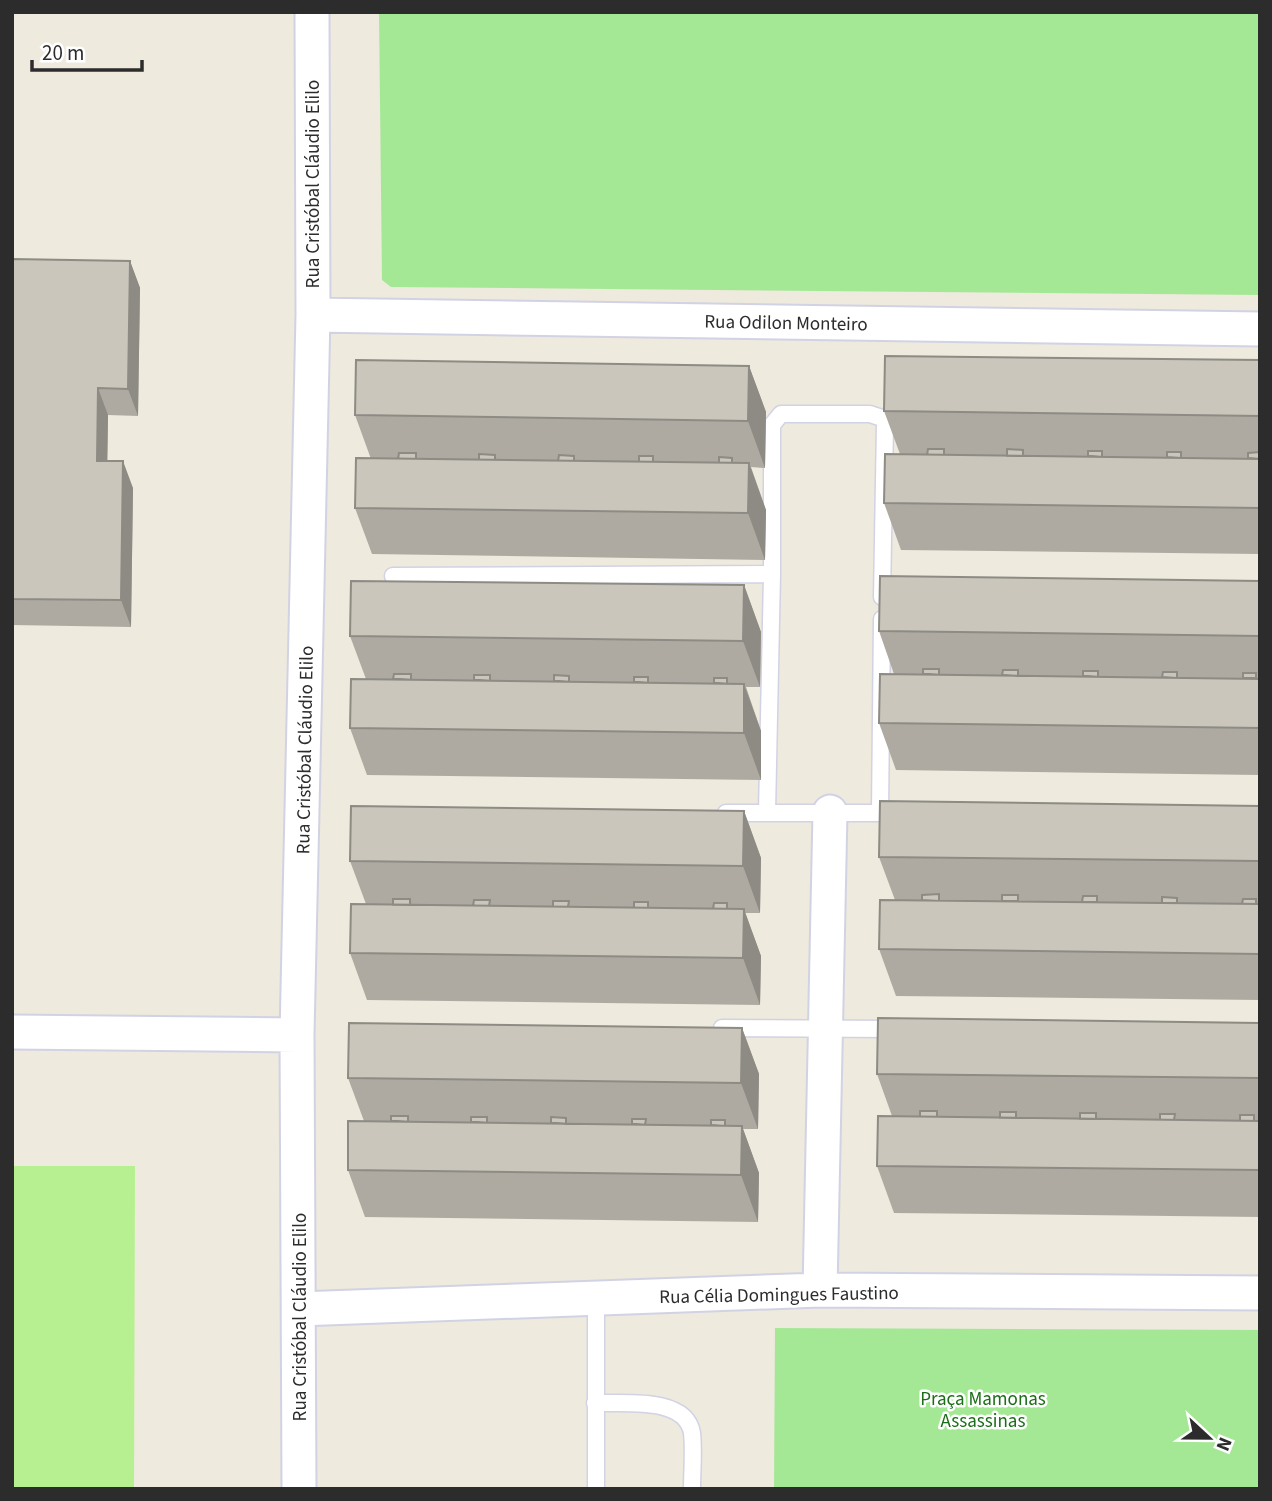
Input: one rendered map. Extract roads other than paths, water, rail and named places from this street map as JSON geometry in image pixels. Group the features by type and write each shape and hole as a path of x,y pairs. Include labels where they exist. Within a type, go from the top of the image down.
{"street":[{"name":"Rua Cristóbal Cláudio Elilo","path":"299,1489 297,1035 313,315 312,12"},
{"name":"Rua Odilon Monteiro","path":"313,315 1260,329"},
{"path":"820,1290 830,812"},
{"path":"12,1032 297,1035"},
{"name":"Rua Célia Domingues Faustino","path":"299,1310 820,1290 1260,1293"}],"lane":[{"path":"767,813 772,425 781,414 870,414 882,418 885,423 889,598 880,813"},
{"path":"393,576 772,574"},
{"path":"713,813 907,813"},
{"path":"700,1027 908,1029"},
{"path":"596,1299 596,1489"},
{"path":"595,1403 665,1406 680,1412 692,1431 692,1489"}],"park label":[{"name":"Praça Mamonas Assassinas","path":"983,1409"}]}
